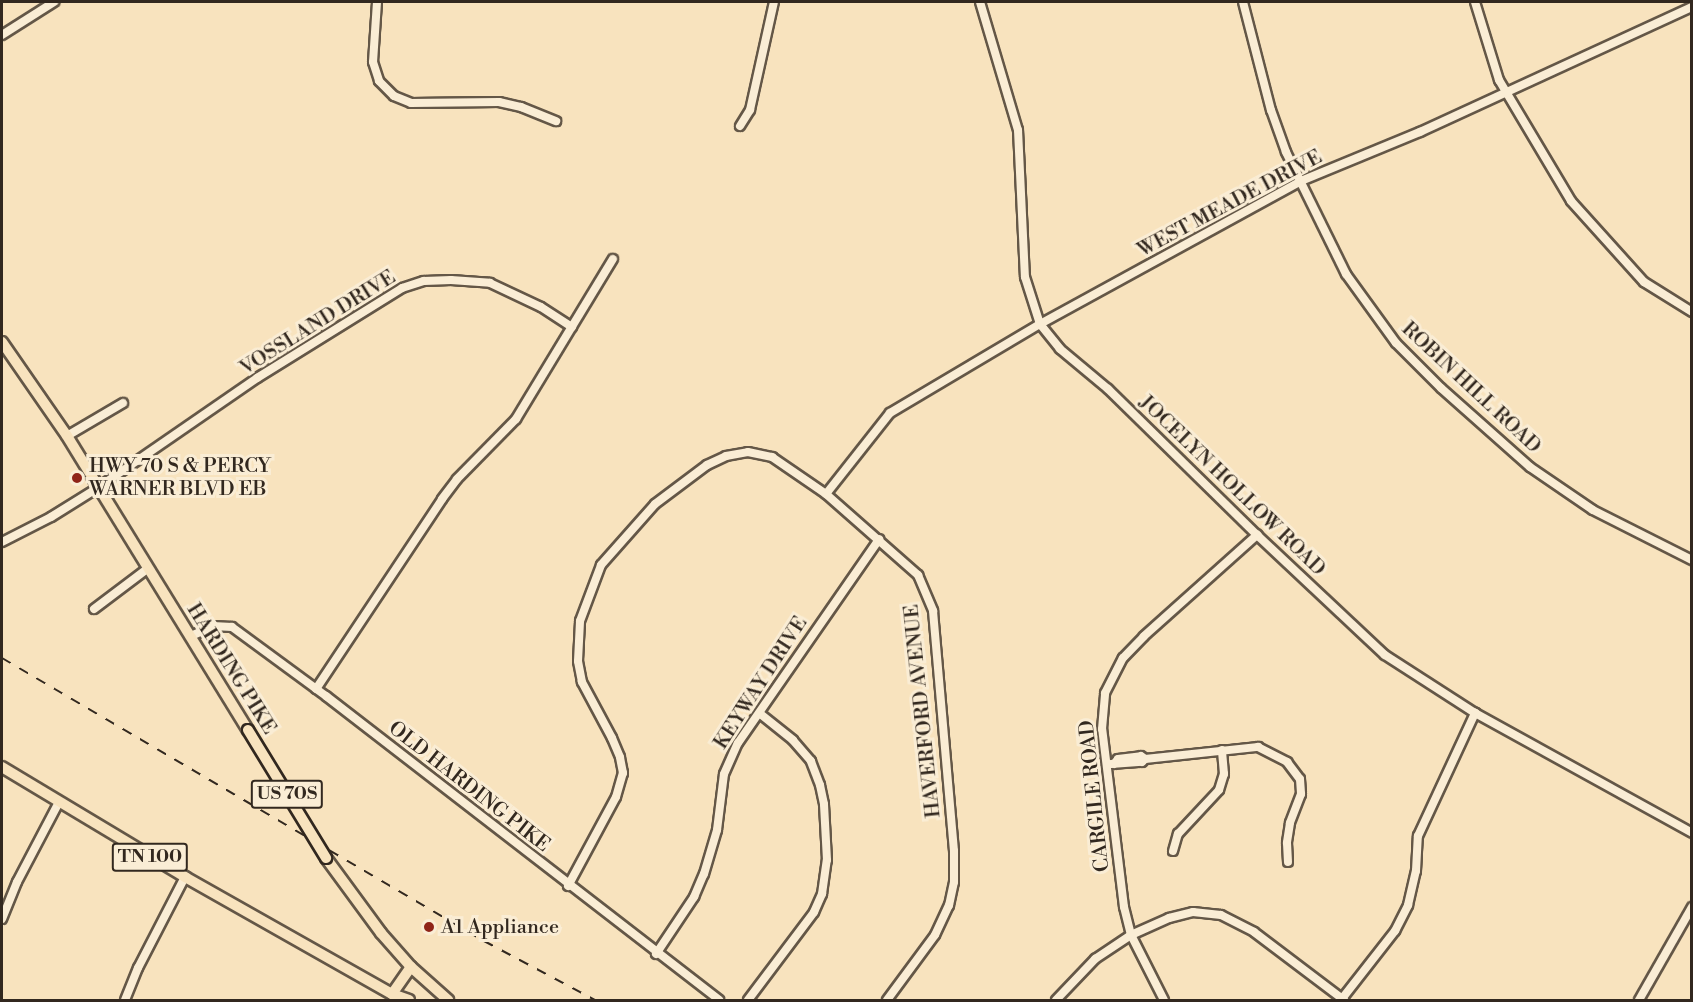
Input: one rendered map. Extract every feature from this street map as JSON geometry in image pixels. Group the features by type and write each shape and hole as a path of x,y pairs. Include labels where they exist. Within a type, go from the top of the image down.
{"main road":[{"name":"HARDING PIKE","path":"2,342 67,436 326,858 381,933 411,967 448,1000"},
{"name":"TN 100","path":"2,767 185,878 390,997 409,1000"},
{"path":"390,997 411,967"}],"street":[{"path":"2,35 54,2"},
{"path":"377,2 373,62 379,81 394,96 411,103 499,102 521,107 556,121"},
{"path":"740,126 750,110 774,2"},
{"name":"JOCELYN HOLLOW ROAD","path":"980,2 1018,130 1024,277 1040,324 1060,349 1126,406 1257,535 1385,655 1475,713 1692,833"},
{"name":"ROBIN HILL ROAD","path":"1243,2 1271,110 1286,152 1346,274 1381,324 1410,359 1530,467 1593,510 1692,560"},
{"path":"1475,2 1499,80 1571,201 1644,282 1692,312"},
{"name":"WEST MEADE DRIVE","path":"826,494 890,413 1040,324 1301,181 1508,93 1692,7"},
{"path":"316,689 442,499 457,479 516,419 613,259"},
{"name":"VOSSLAND DRIVE","path":"2,542 51,517 99,487 257,378 402,288 424,281 460,279 490,284 541,307 572,327"},
{"path":"67,436 123,403"},
{"name":"HAVERFORD AVENUE","path":"568,886 616,797 623,773 612,738 582,682 578,663 580,621 601,565 655,504 707,465 726,456 748,452 772,457 826,494 918,575 933,611 954,851 954,882 949,905 934,935 887,1000"},
{"name":"CARGILE ROAD","path":"1164,1000 1131,935 1116,855 1109,764 1102,729 1105,693 1123,658 1155,624 1257,535"},
{"name":"KEYWAY DRIVE","path":"656,954 694,897 704,874 717,830 723,774 738,743 879,539"},
{"path":"94,609 147,569"},
{"name":"OLD HARDING PIKE","path":"191,636 213,626 232,627 316,689 656,954 719,1000"},
{"path":"748,1000 814,912 822,894 827,860 824,804 811,761 793,740 759,713"},
{"path":"1056,1000 1095,959 1131,935 1169,918 1193,912 1221,915 1254,932 1342,1000 1395,931 1408,905 1416,871 1418,836 1475,713"},
{"path":"1109,764 1258,747 1287,762 1300,779 1301,794 1290,823 1287,843 1288,862"},
{"path":"1173,850 1178,834 1219,790 1224,774 1222,750"},
{"path":"2,919 17,882 59,802"},
{"path":"125,1000 138,968 185,878"},
{"path":"1639,1000 1692,907"}],"railway":[{"path":"2,658 484,941 595,1000"}],"place":[{"name":"HWY 70 S & PERCY WARNER BLVD EB","path":"77,478"},
{"name":"A1 Appliance","path":"429,927"}]}
